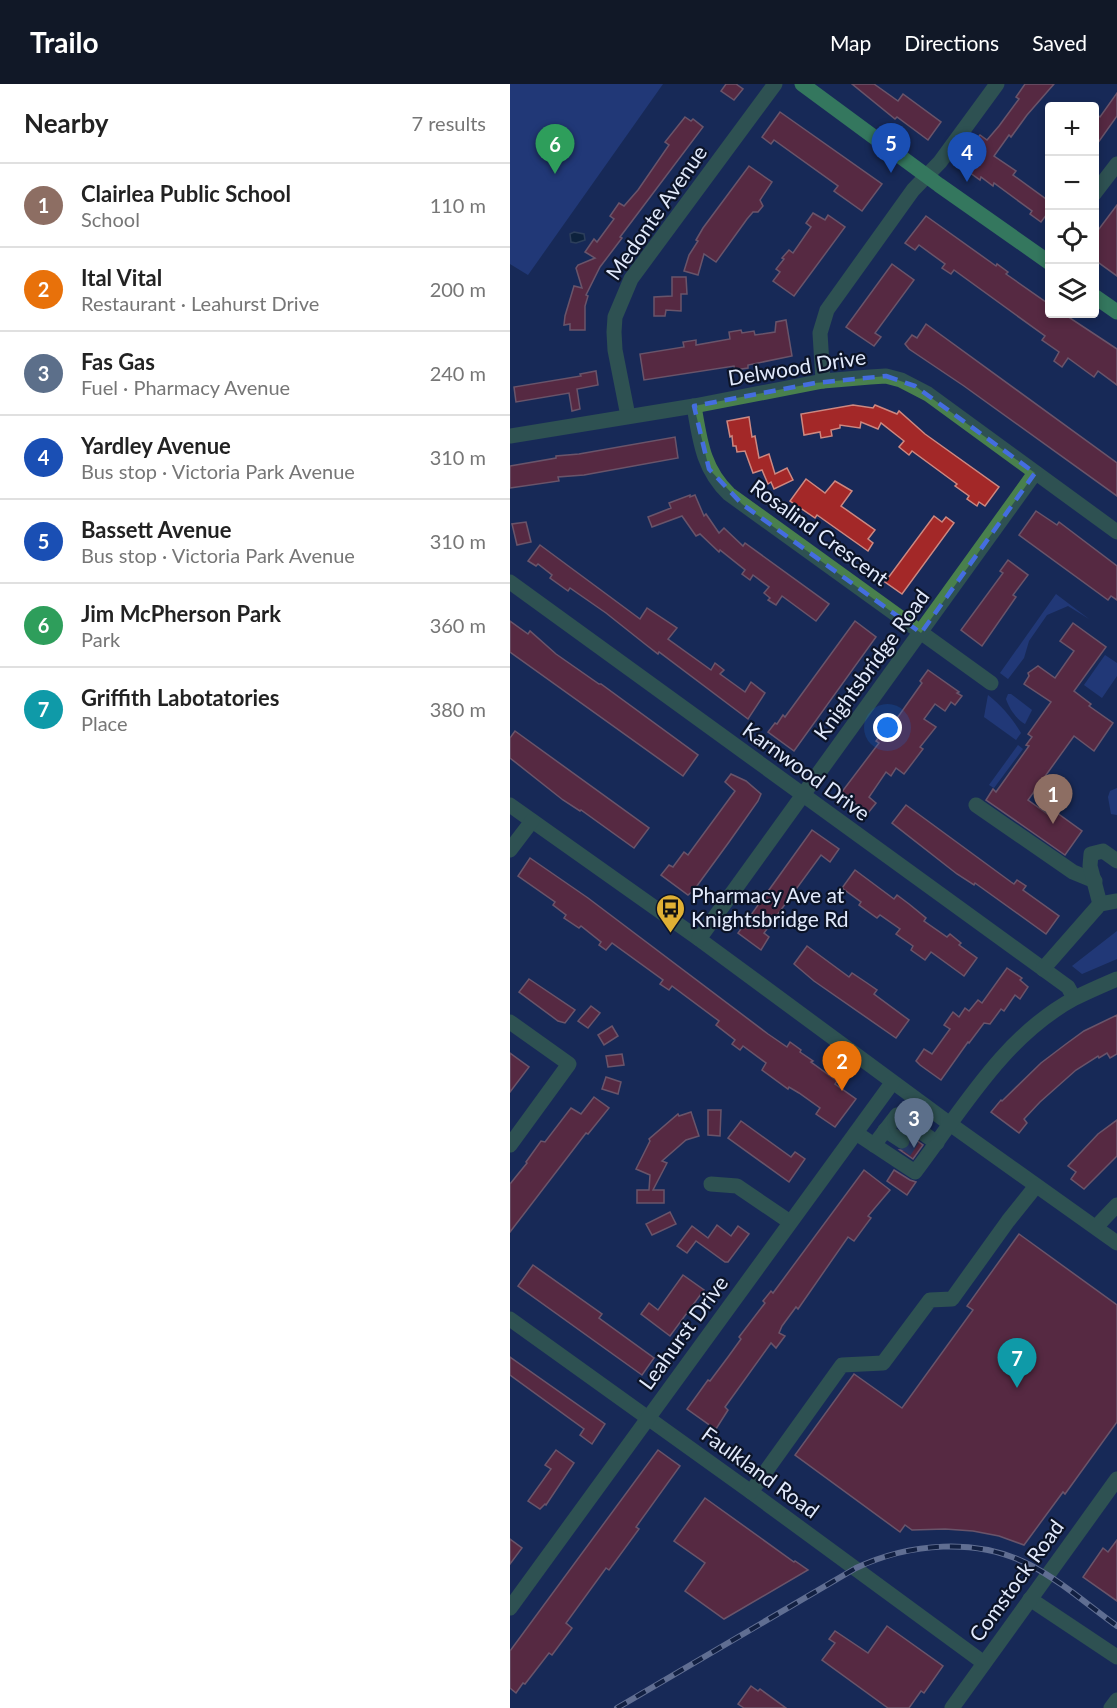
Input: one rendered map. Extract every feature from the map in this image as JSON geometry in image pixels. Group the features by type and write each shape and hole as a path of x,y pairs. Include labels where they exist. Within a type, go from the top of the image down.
{"main road":[{"path":"811,86 926,176 1045,258"},
{"path":"1099,299 1117,312"}],"street":[{"name":"Medonte Avenue","path":"628,416 615,350 614,332 615,317 631,279 775,84"},
{"path":"823,381 820,333 827,310 907,198 940,162 997,84"},
{"path":"1099,189 1117,164"},
{"name":"Delwood Drive","path":"510,436 694,406 823,381 886,376 915,386 928,394 1117,532"},
{"name":"Rosalind Crescent","path":"694,406 706,460 714,477 721,485 742,504 991,683"},
{"name":"Knightsbridge Road","path":"699,939 1035,473"},
{"name":"Karnwood Drive","path":"510,582 1068,987 1074,998"},
{"path":"510,805 699,939 892,1083 1117,1243"},
{"path":"976,805 1072,872 1095,881"},
{"path":"510,850 532,821"},
{"path":"1100,904 1090,866 1091,854 1103,851 1117,861"},
{"path":"1043,969 1100,904 1117,901"},
{"path":"856,1133 915,1172 923,1155 937,1143 962,1104 1009,1049 1074,998 1117,979"},
{"path":"510,1022 569,1064 510,1145"},
{"name":"Leahurst Drive","path":"510,1608 892,1083"},
{"path":"905,1120 919,1102"},
{"path":"871,1112 902,1141"},
{"path":"874,1145 897,1114 937,1143"},
{"path":"711,1184 737,1186 790,1222"},
{"path":"751,1492 843,1365 883,1363 930,1300 952,1299 1036,1186"},
{"path":"1096,1227 1117,1205"},
{"name":"Faulkland Road","path":"510,1319 984,1663"},
{"name":"Comstock Road","path":"952,1708 1117,1479"},
{"path":"1030,1599 1117,1657"},
{"path":"1111,1708 1117,1700"}],"highlighted area":[{"path":"886,376 915,386 1035,473 921,633 742,504 709,469 694,406 815,383"}],"shaded area":[{"path":"510,84 663,84 528,275 510,264"},
{"path":"574,232 584,234 585,240 571,242 570,234"},
{"path":"1056,594 1089,619 1068,606 1047,615 1029,641 1024,658 1008,679 1000,673"},
{"path":"1105,655 1117,663 1117,676 1102,698 1084,685"},
{"path":"1008,694 1032,710 1025,724 1011,710 1006,699"},
{"path":"988,695 1006,712 1021,733 1016,740 984,717"},
{"path":"1018,745 1023,749 994,788 989,785"},
{"path":"1117,788 1117,815 1111,814 1108,797 1110,791"},
{"path":"1117,931 1117,959 1082,974 1072,966"}],"building":[{"path":"726,84 736,84 743,89 734,100 721,91"},
{"path":"852,84 874,84 898,101 903,94 941,122 928,140 897,117 895,119"},
{"path":"1025,84 1054,84 1011,137 1009,135 994,156 1016,171 1013,175 1045,198 1045,217 1041,222 1030,214 1032,211 994,183 993,186 981,177 980,180 958,164 980,135 987,140 1019,99 1016,97"},
{"path":"1117,93 1117,116 1099,141 1100,117"},
{"path":"780,112 882,184 862,211 834,191 838,186 774,140 771,144 762,137"},
{"path":"685,117 691,121 693,119 703,127 600,267 586,295 588,296 585,306 585,330 570,330 570,324 564,325 565,316 574,286 582,288 576,268 595,258 585,252 594,239 597,242 614,219 610,216 619,203 624,206 638,190 669,145 665,142"},
{"path":"749,166 772,182 760,200 763,206 747,219 716,262 704,254 698,275 684,271 689,255 703,228"},
{"path":"1117,205 1117,276 1099,263 1099,229"},
{"path":"813,213 825,220 828,215 845,227 794,296 773,281 780,272 776,269 784,259 782,258 789,250 793,253 811,227 806,223"},
{"path":"926,216 996,266 997,264 1008,272 1006,274 1045,301 1045,318 1070,318 1117,349 1117,385 1098,371 1094,377 1068,358 1062,367 1054,361 1059,352 1042,340 1045,336 954,270 951,274 942,268 945,264 919,245 915,250 905,243"},
{"path":"892,264 914,280 875,333 881,337 874,346 846,327"},
{"path":"672,277 686,277 687,294 681,294 681,311 666,310 665,316 654,316 654,297 672,296"},
{"path":"786,320 792,356 748,365 748,368 735,370 734,366 644,380 640,354 684,347 683,342 696,340 696,345 730,339 729,332 741,330 742,333 754,331 755,335 775,332 776,322"},
{"path":"926,324 1117,463 1117,496 909,349 905,344 912,335 917,338"},
{"path":"596,371 598,385 577,389 580,409 572,411 569,393 516,402 514,387 581,376 580,374"},
{"path":"853,405 873,408 875,405 897,414 899,411 925,434 999,487 985,506 979,502 977,506 967,499 969,496 955,486 957,484 912,451 909,455 899,447 904,441 881,423 878,429 861,422 860,428 840,425 840,428 831,430 832,436 821,438 820,432 804,435 801,414"},
{"path":"749,417 752,437 755,436 759,458 769,454 775,474 787,468 793,480 774,489 771,482 768,484 762,470 753,473 745,451 737,452 736,446 733,446 732,436 730,437 727,421"},
{"path":"675,437 678,458 584,475 558,477 559,481 510,488 510,466 556,458 556,456"},
{"path":"806,479 825,493 835,481 852,491 841,506 875,530 868,539 873,543 868,551 817,515 815,518 790,501"},
{"path":"690,495 690,497 695,495 704,516 706,514 719,533 724,528 743,546 745,543 829,604 816,621 782,596 776,605 768,600 770,598 764,593 769,587 753,575 750,580 742,574 745,570 720,550 719,552 700,534 696,536 682,516 652,527 648,517 671,508 669,503"},
{"path":"1036,511 1057,525 1059,522 1117,566 1117,600 1111,596 1108,600 1019,535"},
{"path":"934,516 942,522 946,517 954,523 902,594 885,582"},
{"path":"526,522 531,542 517,545 512,524"},
{"path":"540,545 640,619 647,608 677,628 668,639 711,670 715,663 724,670 720,674 745,692 751,682 765,693 748,719 606,613 570,588 568,591 550,578 552,575 538,564 536,566 528,561"},
{"path":"1008,560 1028,575 1013,595 1016,597 982,646 961,630 1003,573 1000,571"},
{"path":"510,621 528,634 530,631 556,654 698,755 683,776 510,652"},
{"path":"855,621 876,637 794,751 768,732 783,715 785,717"},
{"path":"1073,623 1106,647 1074,691 1091,704 1089,706 1113,723 1094,751 1074,736 1028,800 1049,815 1053,810 1082,831 1065,855 986,800 993,789 996,792 1029,746 1026,745 1032,737 1028,734 1051,702 1024,684 1029,676 1028,673 1038,666 1055,678 1074,651 1060,641"},
{"path":"928,670 962,696 955,705 951,702 945,711 935,704 924,719 936,727 920,747 923,749 904,774 896,768 891,776 886,772 869,797 876,803 868,813 841,793 879,743 876,741 885,729 888,731 922,683 920,681"},
{"path":"515,731 649,828 634,848 563,800 510,758 510,738"},
{"path":"731,774 746,781 761,794 729,842 688,895 661,875 669,865 673,867 684,852 688,855 735,791 725,782"},
{"path":"906,805 1011,882 1014,884 1017,880 1026,886 1023,890 1059,916 1046,934 975,883 974,885 957,874 892,823"},
{"path":"812,830 839,849 830,862 821,855 764,933 769,937 761,950 738,933"},
{"path":"530,858 588,898 768,1034 787,1047 790,1042 813,1061 811,1062 837,1081 835,1084 856,1099 835,1127 816,1114 820,1108 762,1070 766,1063 743,1046 740,1050 732,1044 735,1040 716,1025 719,1021 672,986 669,990 660,984 663,980 612,943 606,950 599,945 601,942 581,926 579,928 564,918 566,915 553,905 555,902 518,876"},
{"path":"855,870 894,899 897,895 926,918 924,921 947,937 950,934 961,943 959,945 977,958 964,976 931,952 925,960 911,950 913,946 896,934 900,929 880,915 877,918 859,905 861,902 842,888"},
{"path":"807,946 849,977 852,973 877,990 874,994 909,1020 896,1038 814,981 794,964"},
{"path":"1007,968 1022,978 1020,980 1028,987 1020,999 1015,995 1004,1011 1001,1009 990,1024 984,1023 941,1080 920,1065 916,1061 924,1049 932,1054 950,1029 944,1025 953,1012 959,1017 965,1008 969,1011 978,1000 982,1003"},
{"path":"529,979 575,1010 565,1023 558,1021 519,992"},
{"path":"591,1006 600,1013 588,1028 578,1021"},
{"path":"1117,1015 1117,1054 1110,1058 1107,1053 1099,1058 1098,1056 1076,1070 1024,1119 1027,1123 1019,1133 991,1112 1041,1063 1084,1031"},
{"path":"612,1026 618,1036 604,1045 598,1035"},
{"path":"510,1053 529,1067 510,1092"},
{"path":"622,1054 624,1065 608,1067 606,1056"},
{"path":"606,1077 621,1082 618,1094 602,1089"},
{"path":"594,1097 609,1108 588,1134 586,1133 510,1232 510,1184 541,1141 545,1142 571,1108 581,1114"},
{"path":"708,1110 721,1110 720,1136 708,1135"},
{"path":"691,1112 699,1136 686,1140 662,1161 667,1163 653,1190 664,1190 664,1203 637,1203 637,1190 649,1190 650,1175 636,1169 649,1139 678,1114 679,1116"},
{"path":"1117,1120 1117,1156 1084,1189 1071,1179 1076,1172 1068,1166 1098,1134"},
{"path":"741,1121 791,1157 795,1152 805,1159 789,1182 728,1138"},
{"path":"910,1136 923,1145 913,1159 900,1150 910,1147 912,1142"},
{"path":"864,1170 890,1190 868,1216 871,1218 854,1241 848,1237 798,1309 796,1307 782,1326 779,1333 785,1336 776,1348 771,1343 725,1407 728,1410 716,1429 687,1409 741,1339 739,1337 765,1303 763,1301 771,1291 773,1293"},
{"path":"894,1170 916,1182 907,1195 887,1181"},
{"path":"670,1212 676,1224 652,1235 646,1224"},
{"path":"717,1225 731,1236 738,1226 749,1234 728,1262 696,1241 687,1253 677,1246 692,1226 708,1238"},
{"path":"1019,1234 1117,1305 1117,1422 1065,1494 1063,1492 1024,1545 999,1536 973,1531 912,1530 905,1525 900,1532 795,1455 854,1374 902,1408 973,1310 967,1306"},
{"path":"533,1265 602,1314 599,1318 654,1358 642,1375 518,1286"},
{"path":"683,1275 704,1290 670,1336 641,1314 649,1303 658,1310"},
{"path":"510,1357 605,1424 592,1444 580,1435 584,1429 510,1375"},
{"path":"556,1450 574,1463 546,1505 540,1509 528,1501 551,1469 545,1465"},
{"path":"658,1450 680,1466 636,1527 639,1529 609,1570 606,1568 566,1623 572,1628 552,1655 549,1653 516,1693 510,1688 510,1651"},
{"path":"705,1498 808,1570 724,1619 685,1591 705,1563 674,1541"},
{"path":"510,1539 522,1548 510,1564"},
{"path":"1117,1540 1117,1601 1083,1577 1103,1548 1108,1552"},
{"path":"887,1626 943,1666 924,1693 921,1691 909,1708 888,1708 822,1660 835,1643 829,1639 835,1631 868,1653"},
{"path":"751,1686 758,1691 760,1689 786,1708 744,1708 738,1704"}],"tunnel":[{"path":"902,1141 920,1153"}],"railway":[{"path":"617,1708 856,1568 898,1553 920,1549 966,1547 1009,1556 1053,1578 1117,1626"}],"place":[{"name":"Bassett Avenue","path":"891,173"},
{"name":"Jim McPherson Park","path":"555,174"},
{"name":"Yardley Avenue","path":"967,182"},
{"name":"Clairlea Public School","path":"1053,824"},
{"name":"Pharmacy Ave at Knightsbridge Rd","path":"670,934"},
{"name":"Ital Vital","path":"842,1091"},
{"name":"Fas Gas","path":"914,1148"},
{"name":"Griffith Labotatories","path":"1017,1388"}]}
